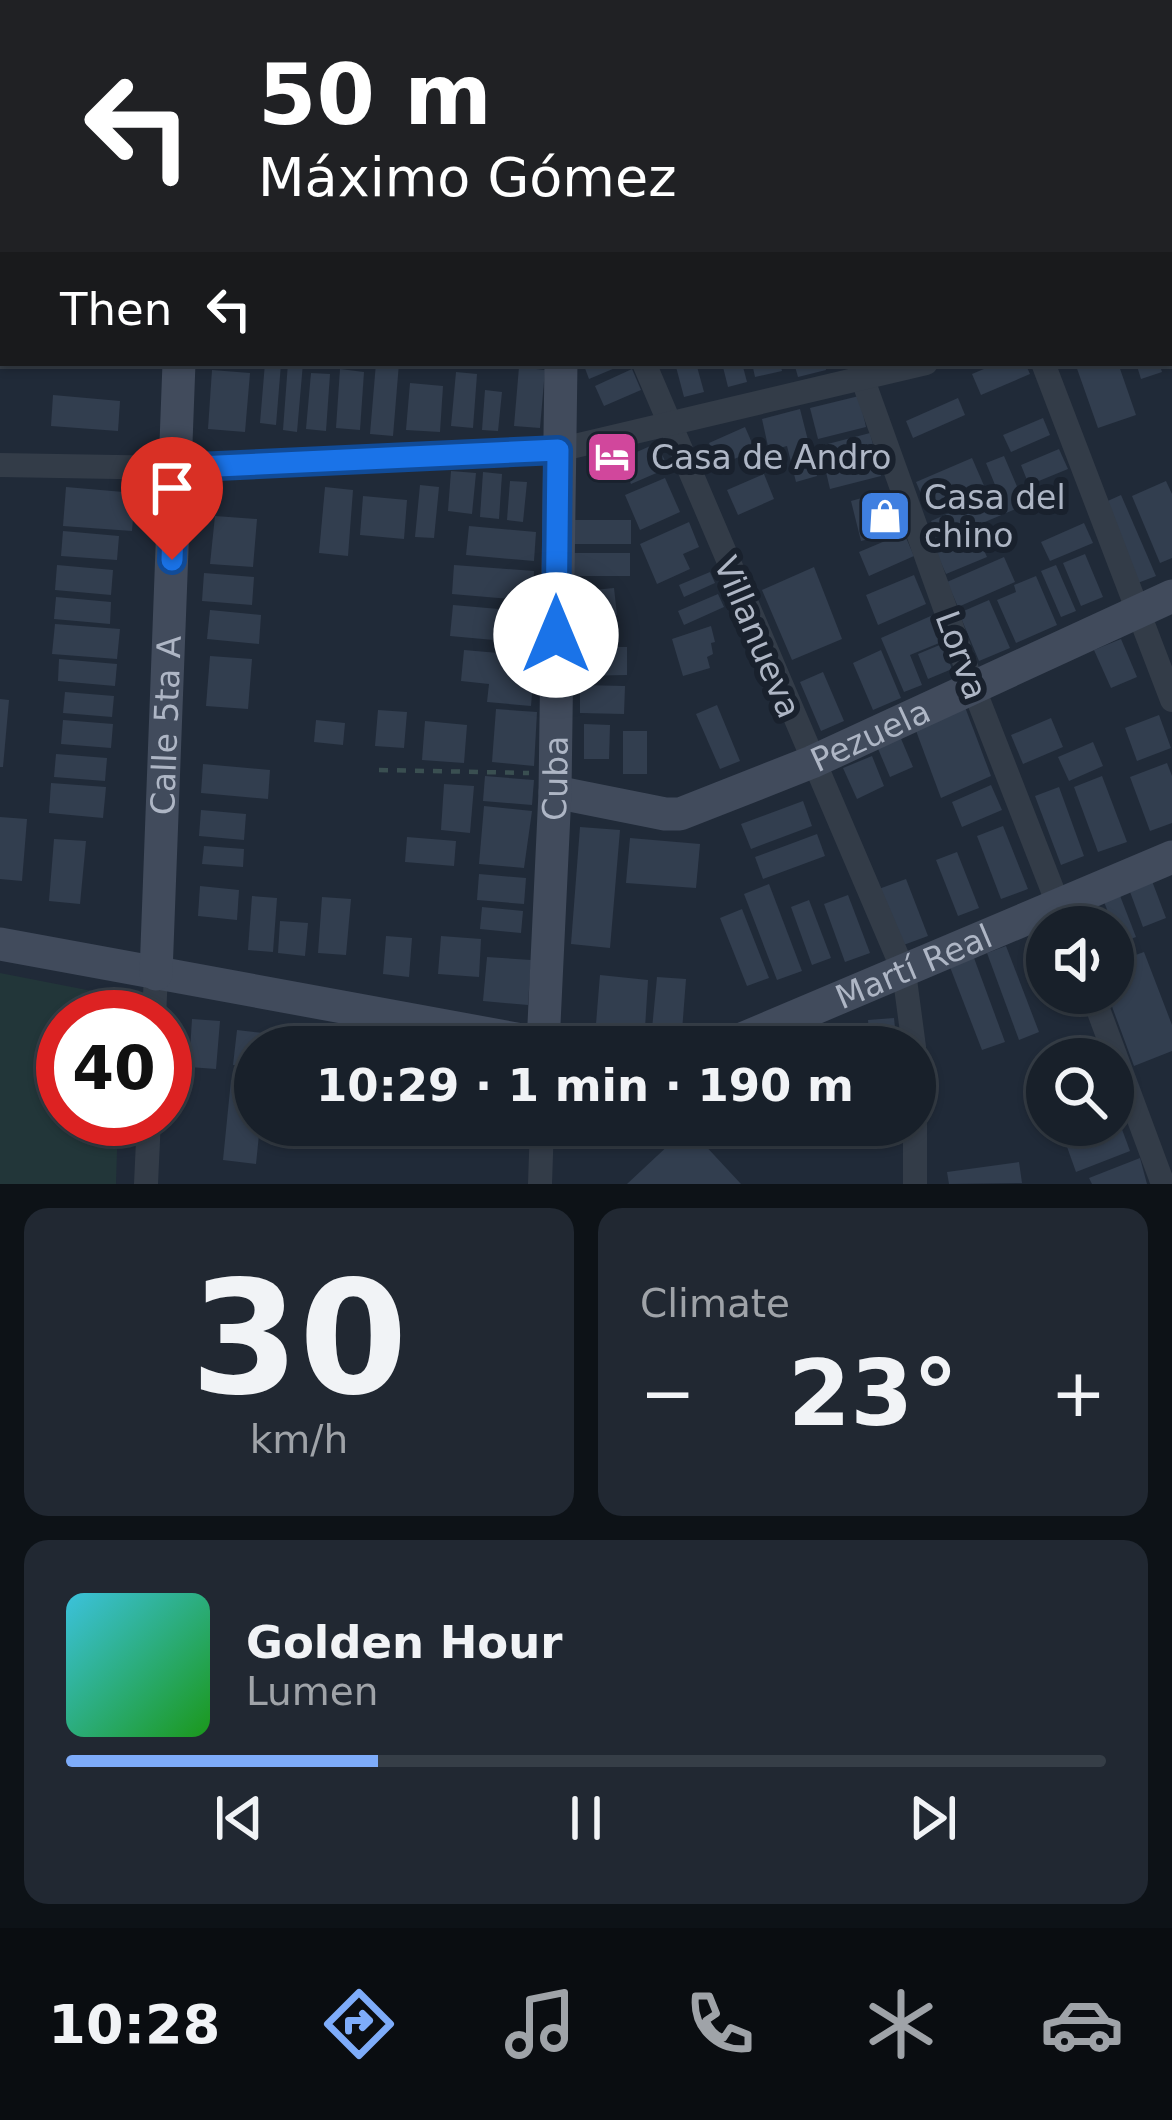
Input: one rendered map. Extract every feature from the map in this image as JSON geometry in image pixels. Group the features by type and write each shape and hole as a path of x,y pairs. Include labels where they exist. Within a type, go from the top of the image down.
{"main road":[{"name":"Calle 5ta A","path":"157,974 179,366"},
{"name":"Cuba","path":"550,1026 561,366"},
{"name":"Pezuela","path":"555,783 665,814 680,814 812,762 1172,596"},
{"name":"Martí Real","path":"1080,906 1172,857"},
{"name":"Martí Real","path":"773,1026 1026,928"},
{"path":"0,944 441,1026"}],"street":[{"name":"Villanueva","path":"645,366 904,972 911,1026"},
{"path":"0,465 175,468 558,450 915,366"},
{"path":"1044,366 1172,700"},
{"name":"Lorva","path":"863,380 974,689 1059,906"},
{"name":"Calle 5ta A","path":"156,990 157,974"},
{"path":"1100,1014 1163,1184"},
{"path":"146,1184 148,1146"},
{"path":"540,1184 541,1146"},
{"path":"915,1146 915,1184"}],"path":[{"path":"379,770 555,783"}],"green space":[{"path":"0,973 87,990 36,990 36,1146 117,1146 116,1184 0,1184"}],"building":[{"path":"265,366 281,366 276,425 260,423"},
{"path":"288,366 303,366 297,432 283,430"},
{"path":"376,366 399,366 393,436 370,434"},
{"path":"584,366 620,366 589,379"},
{"path":"676,366 697,366 704,392 684,397"},
{"path":"723,366 743,366 747,382 728,387"},
{"path":"753,366 781,366 782,371 755,377"},
{"path":"795,366 825,366 826,370 798,377"},
{"path":"991,366 1026,366 1030,374 981,395 972,374"},
{"path":"1076,366 1119,366 1136,415 1098,428"},
{"path":"1137,366 1160,366 1162,372 1141,379"},
{"path":"519,367 545,370 540,428 514,426"},
{"path":"340,369 364,372 360,430 336,428"},
{"path":"632,369 641,390 604,406 595,386"},
{"path":"212,370 250,373 245,432 208,429"},
{"path":"456,372 477,374 473,428 451,426"},
{"path":"311,373 330,374 326,431 306,429"},
{"path":"410,383 443,386 440,432 406,430"},
{"path":"485,390 502,392 498,431 482,430"},
{"path":"53,395 120,401 118,431 51,426"},
{"path":"859,396 866,427 818,439 810,408"},
{"path":"958,398 965,415 913,438 906,421"},
{"path":"800,409 817,476 796,482 787,446 769,451 762,419"},
{"path":"1043,418 1050,435 1011,452 1003,435"},
{"path":"745,427 755,450 718,466 709,443"},
{"path":"870,433 881,476 830,489 820,446"},
{"path":"657,443 668,468 631,484 621,459"},
{"path":"1059,449 1068,469 1029,485 1021,465"},
{"path":"1004,456 1025,505 940,541 931,521 998,492 986,463"},
{"path":"972,458 985,488 929,512 916,482"},
{"path":"451,471 476,473 472,514 448,511"},
{"path":"483,472 502,474 499,519 480,517"},
{"path":"764,474 774,499 738,515 727,490"},
{"path":"665,478 680,512 640,530 625,495"},
{"path":"510,481 527,482 523,522 507,520"},
{"path":"1166,481 1172,494 1172,558 1160,563 1132,496"},
{"path":"420,485 439,487 434,538 415,537"},
{"path":"66,487 135,493 132,531 63,526"},
{"path":"325,487 353,490 348,556 319,553"},
{"path":"887,491 897,532 861,541 851,501"},
{"path":"1121,495 1156,576 1135,584 1101,504"},
{"path":"363,496 407,500 404,539 360,535"},
{"path":"215,516 257,519 253,567 210,564"},
{"path":"574,520 631,520 631,544 574,544"},
{"path":"689,522 699,547 683,554 690,569 657,584 640,544"},
{"path":"1084,523 1093,543 1050,561 1041,542"},
{"path":"469,526 536,532 534,561 466,555"},
{"path":"63,531 119,536 117,560 61,556"},
{"path":"904,533 914,556 869,576 859,552"},
{"path":"977,535 987,557 946,574 936,552"},
{"path":"572,553 630,553 630,576 572,576"},
{"path":"1085,554 1103,597 1081,606 1063,563"},
{"path":"1004,557 1015,582 958,607 947,582"},
{"path":"57,565 113,570 111,595 55,590"},
{"path":"454,565 534,571 532,601 452,594"},
{"path":"1056,565 1076,611 1061,617 1041,571"},
{"path":"814,567 842,639 792,660 762,590"},
{"path":"710,572 715,583 684,597 679,585"},
{"path":"204,573 254,577 252,605 202,601"},
{"path":"914,575 926,604 878,625 866,595"},
{"path":"1036,576 1057,625 1016,643 997,600 1016,592 1014,585"},
{"path":"614,588 617,615 575,618 573,592"},
{"path":"718,594 724,607 684,625 678,611"},
{"path":"56,597 111,602 110,624 54,619"},
{"path":"989,600 1010,648 979,661 959,613"},
{"path":"453,605 531,612 528,643 450,636"},
{"path":"210,610 261,615 259,644 207,639"},
{"path":"933,615 944,641 910,655 922,685 904,692 881,638"},
{"path":"55,624 120,629 117,659 52,654"},
{"path":"711,626 715,642 711,643 713,654 707,657 710,668 683,676 672,639"},
{"path":"1121,639 1137,677 1111,688 1094,650"},
{"path":"942,644 952,669 928,679 918,654"},
{"path":"578,647 627,647 627,675 578,676"},
{"path":"464,650 535,656 531,706 487,702 489,684 461,681"},
{"path":"881,650 901,698 873,710 853,663"},
{"path":"210,656 252,659 248,709 206,706"},
{"path":"59,659 117,664 115,686 58,681"},
{"path":"823,672 844,721 821,731 800,682"},
{"path":"580,685 625,686 624,714 580,713"},
{"path":"65,692 114,696 112,717 63,713"},
{"path":"0,699 9,700 3,767 0,767"},
{"path":"717,705 740,761 720,769 696,714"},
{"path":"965,707 991,776 941,798 915,728"},
{"path":"496,709 537,712 534,766 492,762"},
{"path":"378,710 407,712 404,748 375,746"},
{"path":"1159,715 1171,748 1137,761 1125,728"},
{"path":"1051,718 1063,747 1023,764 1011,735"},
{"path":"63,720 113,724 111,748 61,744"},
{"path":"316,720 345,723 343,745 314,742"},
{"path":"425,721 467,725 464,763 422,760"},
{"path":"584,724 610,725 609,759 584,759"},
{"path":"623,731 647,731 647,774 623,774"},
{"path":"899,734 913,767 890,777 876,744"},
{"path":"1093,742 1103,766 1069,781 1058,757"},
{"path":"56,754 107,758 105,781 54,777"},
{"path":"872,756 884,786 857,799 843,768"},
{"path":"1167,763 1172,776 1172,823 1150,831 1130,777"},
{"path":"203,764 270,770 268,799 201,793"},
{"path":"485,776 534,780 532,805 483,801"},
{"path":"1102,776 1127,842 1098,852 1074,787"},
{"path":"51,783 106,787 103,818 49,813"},
{"path":"444,784 474,786 470,833 441,830"},
{"path":"991,785 1002,810 962,827 952,802"},
{"path":"1059,787 1084,856 1061,865 1035,796"},
{"path":"803,801 812,826 751,849 741,824"},
{"path":"484,806 532,811 524,868 479,864"},
{"path":"201,810 246,814 244,840 199,836"},
{"path":"0,817 27,819 22,881 0,879"},
{"path":"1003,826 1028,889 1001,899 977,836"},
{"path":"580,827 620,830 610,948 571,944"},
{"path":"817,834 825,856 763,879 755,857"},
{"path":"407,837 456,841 454,866 405,862"},
{"path":"630,838 700,844 696,888 626,883"},
{"path":"54,839 86,841 80,904 49,901"},
{"path":"204,846 244,849 243,867 202,864"},
{"path":"957,852 979,908 958,916 936,860"},
{"path":"479,874 526,878 524,904 477,900"},
{"path":"906,879 928,936 898,947 876,890"},
{"path":"1152,881 1166,918 1143,927 1129,889"},
{"path":"769,884 802,971 777,980 744,894"},
{"path":"200,886 239,890 237,920 198,916"},
{"path":"1117,888 1124,906 1106,906 1101,894"},
{"path":"848,895 870,953 845,962 824,904"},
{"path":"252,896 277,898 273,952 248,950"},
{"path":"322,897 351,899 346,955 318,953"},
{"path":"809,900 831,958 812,965 791,907"},
{"path":"482,907 523,911 521,933 480,929"},
{"path":"742,909 769,978 747,986 720,918"},
{"path":"280,921 308,923 305,956 278,953"},
{"path":"386,936 412,938 409,977 383,974"},
{"path":"441,936 481,939 479,977 438,974"},
{"path":"1006,946 1026,998 1026,1014 1032,1014 1039,1032 1019,1040 987,953"},
{"path":"1144,952 1172,1025 1172,1051 1134,1066 1134,1038 1124,1038 1115,1014 1134,1014 1134,956"},
{"path":"487,957 531,960 528,1005 483,1001"},
{"path":"974,958 1005,1042 982,1050 950,967"},
{"path":"600,975 648,980 645,1026 596,1024"},
{"path":"657,977 686,979 682,1026 652,1026"},
{"path":"894,1018 895,1026 868,1026 868,1020"},
{"path":"192,1019 220,1021 216,1069 192,1067"},
{"path":"234,1080 234,1146 258,1146 256,1164 223,1160"},
{"path":"668,1146 706,1146 741,1184 627,1184"},
{"path":"1067,1146 1128,1146 1130,1151 1076,1172"},
{"path":"1140,1158 1147,1184 1092,1184 1089,1178"},
{"path":"1019,1162 1022,1183 949,1184 947,1172"}],"place":[{"name":"Casa de Andro","path":"612,457"},
{"name":"Casa del chino","path":"885,516"}],"route":[{"path":"172,560 175,468 558,450 556,635"}]}
